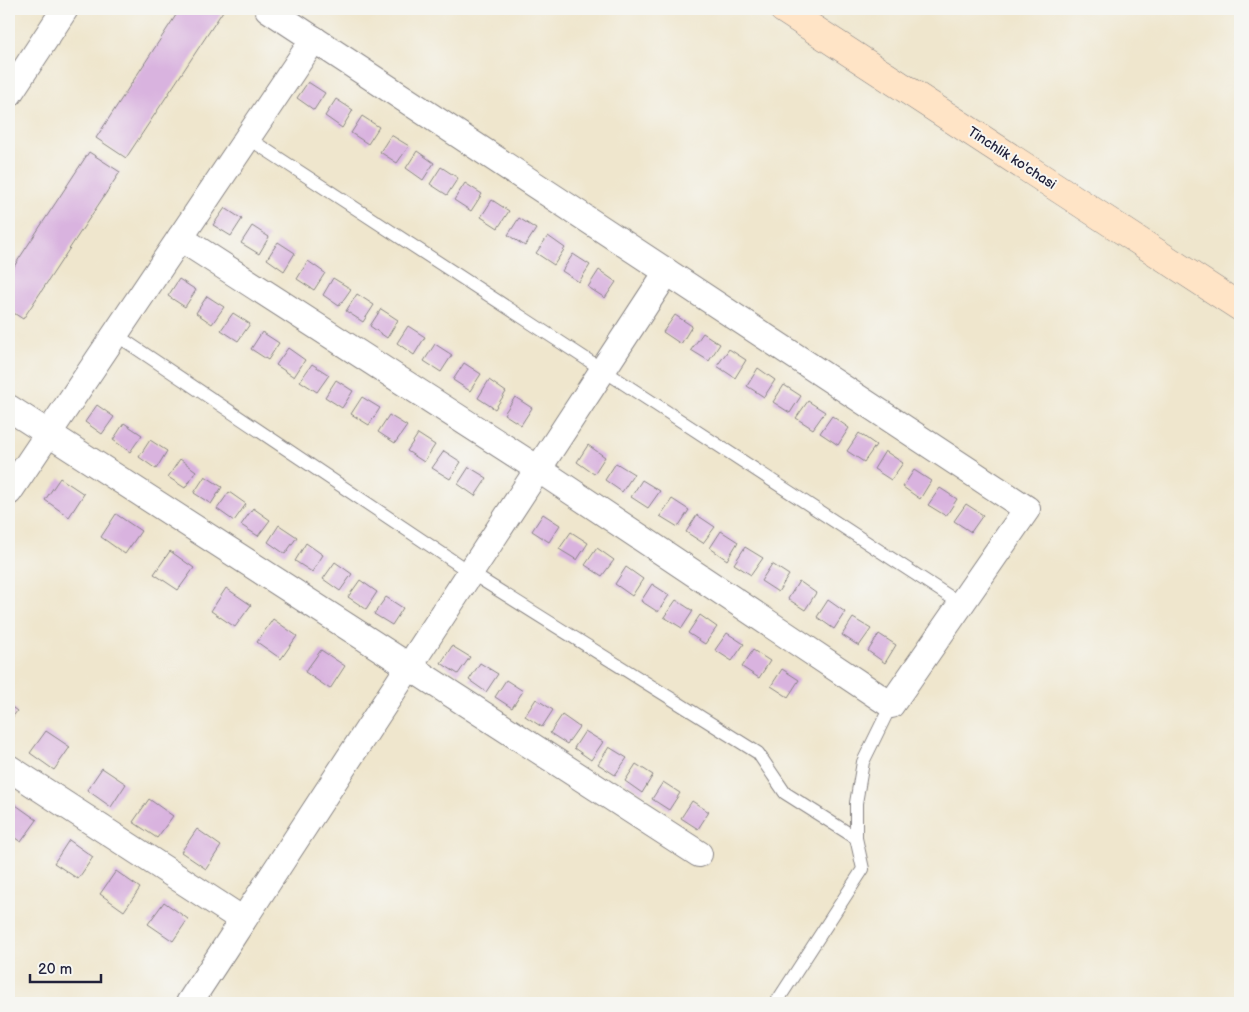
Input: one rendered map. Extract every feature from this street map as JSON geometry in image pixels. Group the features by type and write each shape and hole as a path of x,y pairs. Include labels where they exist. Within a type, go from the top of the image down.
{"main road":[{"name":"Tinchlik ko'chasi","path":"783,9 1240,306"}],"street":[{"path":"180,238 538,469 891,705 1027,509 268,9"},
{"path":"9,94 57,12"},
{"path":"9,492 314,39"},
{"path":"188,1003 667,272"},
{"path":"9,408 700,854"},
{"path":"9,768 243,920"}],"lane":[{"path":"248,138 961,604"},
{"path":"115,334 471,573 758,753 786,793 856,838"},
{"path":"776,1003 863,869 856,838 856,804 863,762 891,705"}],"building":[{"path":"180,9 219,9 223,11 126,158 96,138"},
{"path":"308,82 325,93 314,110 297,98"},
{"path":"336,99 353,110 342,128 325,116"},
{"path":"362,116 379,127 368,144 351,133"},
{"path":"391,135 409,146 397,163 380,152"},
{"path":"417,151 434,163 423,180 406,168"},
{"path":"89,152 120,172 23,319 9,310 9,274"},
{"path":"441,167 458,178 447,195 430,184"},
{"path":"465,183 482,194 471,211 454,200"},
{"path":"492,200 509,211 498,228 481,217"},
{"path":"225,208 242,219 231,236 213,225"},
{"path":"519,218 536,229 525,246 508,235"},
{"path":"252,226 269,237 259,254 241,243"},
{"path":"548,236 565,248 554,265 536,253"},
{"path":"278,242 295,253 284,271 267,259"},
{"path":"573,254 590,265 579,282 562,271"},
{"path":"308,261 325,273 314,290 297,279"},
{"path":"599,270 616,282 605,298 588,287"},
{"path":"333,278 351,289 339,306 323,295"},
{"path":"179,279 196,290 185,307 168,296"},
{"path":"357,294 374,305 363,322 346,311"},
{"path":"207,296 224,307 212,324 196,313"},
{"path":"381,309 398,320 387,338 370,326"},
{"path":"233,313 250,324 238,341 221,330"},
{"path":"675,315 692,326 681,344 663,332"},
{"path":"408,326 425,337 414,355 397,343"},
{"path":"262,332 279,343 268,360 251,349"},
{"path":"703,333 720,344 709,361 691,350"},
{"path":"435,344 452,355 441,372 424,361"},
{"path":"288,348 305,360 294,377 276,365"},
{"path":"729,349 746,360 735,378 717,366"},
{"path":"464,363 481,374 470,391 453,380"},
{"path":"312,364 329,375 317,392 300,381"},
{"path":"758,368 775,380 764,397 747,386"},
{"path":"336,380 353,391 342,408 325,397"},
{"path":"489,380 506,392 495,409 478,398"},
{"path":"784,385 801,396 790,413 773,402"},
{"path":"362,397 380,408 369,425 351,414"},
{"path":"515,397 532,408 521,425 504,414"},
{"path":"808,401 825,412 813,429 796,418"},
{"path":"97,405 114,417 102,434 85,422"},
{"path":"389,415 407,426 395,443 378,432"},
{"path":"832,416 849,428 838,445 820,433"},
{"path":"124,423 142,435 130,452 113,440"},
{"path":"859,433 876,445 864,462 847,451"},
{"path":"418,434 435,445 424,462 407,451"},
{"path":"150,440 167,451 156,469 139,457"},
{"path":"588,445 605,457 594,474 577,462"},
{"path":"444,451 461,462 450,479 432,468"},
{"path":"885,451 903,463 891,480 874,469"},
{"path":"180,459 196,471 185,488 168,477"},
{"path":"616,463 634,474 622,492 605,480"},
{"path":"469,467 487,478 475,496 458,484"},
{"path":"914,470 931,481 920,499 903,487"},
{"path":"205,476 222,487 211,504 194,493"},
{"path":"60,478 84,494 69,517 45,500"},
{"path":"642,480 660,491 648,508 631,497"},
{"path":"940,488 957,499 946,516 928,505"},
{"path":"229,492 246,504 234,521 217,509"},
{"path":"672,499 689,510 678,527 660,516"},
{"path":"966,504 983,515 971,532 954,521"},
{"path":"253,508 270,520 258,536 241,525"},
{"path":"116,514 141,531 125,554 101,537"},
{"path":"543,514 560,525 549,542 532,531"},
{"path":"697,515 715,527 703,543 686,532"},
{"path":"279,525 297,537 285,554 268,542"},
{"path":"721,531 738,542 727,560 710,548"},
{"path":"571,532 588,543 577,560 559,549"},
{"path":"306,543 323,555 312,572 295,561"},
{"path":"745,547 763,558 751,575 734,564"},
{"path":"597,548 614,560 602,576 585,565"},
{"path":"170,551 194,568 178,590 154,574"},
{"path":"335,562 352,574 340,591 323,579"},
{"path":"772,564 789,575 778,592 761,581"},
{"path":"626,567 643,579 632,596 615,584"},
{"path":"360,580 377,592 366,609 348,597"},
{"path":"799,581 816,593 805,610 788,599"},
{"path":"652,584 669,595 658,612 641,601"},
{"path":"226,588 251,605 235,627 211,611"},
{"path":"386,597 403,608 392,625 374,614"},
{"path":"676,600 693,611 682,628 664,617"},
{"path":"828,600 845,612 834,629 817,617"},
{"path":"700,615 717,627 705,644 688,633"},
{"path":"853,618 871,629 859,646 842,635"},
{"path":"273,619 297,636 281,659 257,642"},
{"path":"727,633 744,644 732,661 715,650"},
{"path":"879,634 896,645 885,663 868,651"},
{"path":"452,646 470,657 458,674 441,663"},
{"path":"321,650 345,666 330,689 305,672"},
{"path":"753,650 770,661 759,678 742,667"},
{"path":"480,663 498,674 486,692 469,680"},
{"path":"782,669 799,680 788,697 771,686"},
{"path":"506,680 523,691 512,708 495,697"},
{"path":"536,699 553,710 542,727 525,716"},
{"path":"9,705 17,711 9,722"},
{"path":"562,715 579,727 567,744 550,733"},
{"path":"46,731 70,747 54,770 30,753"},
{"path":"585,731 603,742 591,760 574,748"},
{"path":"609,747 627,758 615,775 598,764"},
{"path":"636,764 653,775 642,793 625,781"},
{"path":"102,768 126,784 111,807 87,790"},
{"path":"663,782 680,793 669,810 652,799"},
{"path":"149,799 173,816 157,838 133,822"},
{"path":"692,801 709,812 698,829 681,818"},
{"path":"13,803 37,820 21,842 9,834 9,809"},
{"path":"197,829 221,846 206,869 181,852"},
{"path":"69,840 93,857 78,879 54,863"},
{"path":"116,871 140,888 124,911 100,894"},
{"path":"164,902 188,919 173,941 148,924"}]}
